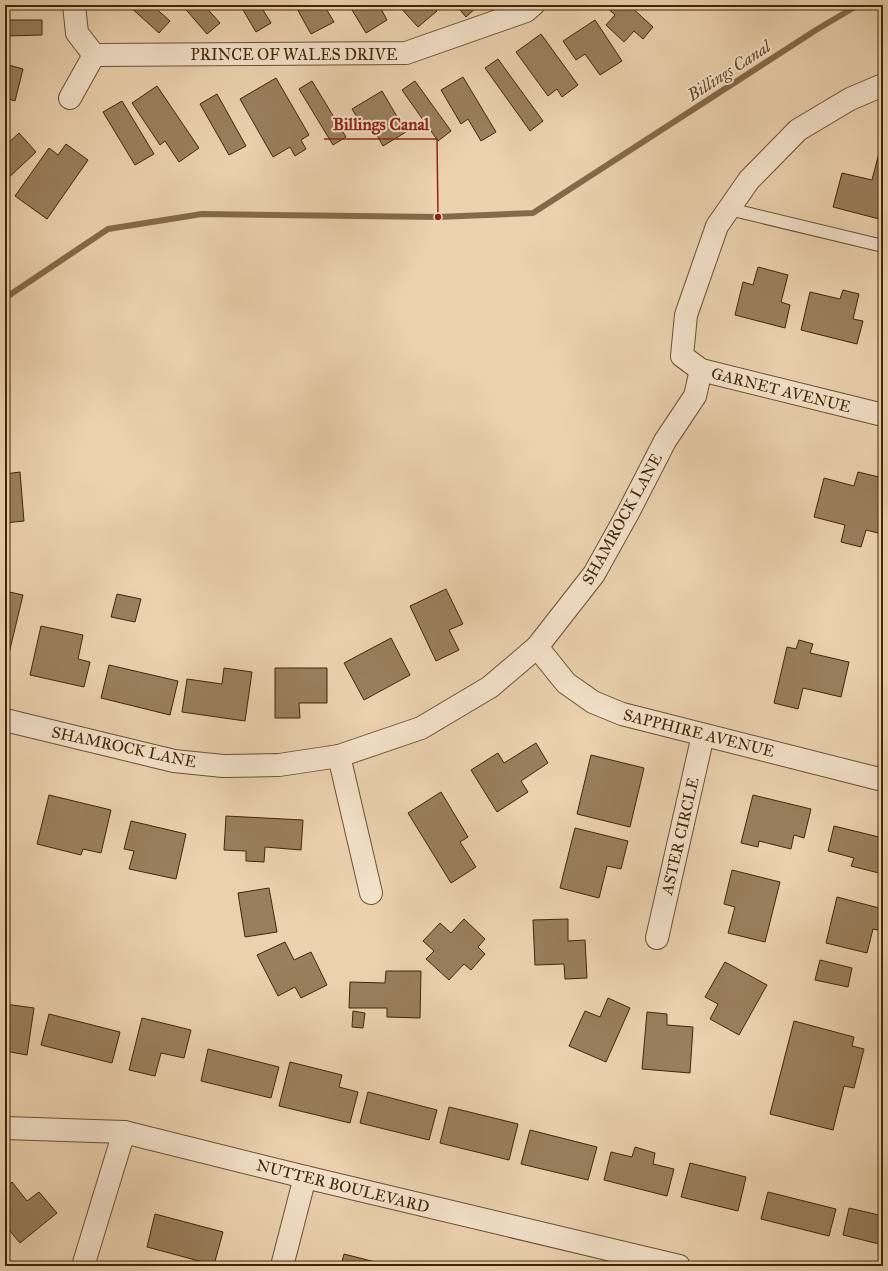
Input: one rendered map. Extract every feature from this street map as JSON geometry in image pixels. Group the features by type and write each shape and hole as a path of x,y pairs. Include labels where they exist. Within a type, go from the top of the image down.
{"street":[{"path":"70,98 94,55 77,33 74,5"},
{"name":"PRINCE OF WALES DRIVE","path":"94,55 406,53 526,11 533,5"},
{"path":"729,209 749,180 798,130 850,99 883,85"},
{"name":"GARNET AVENUE","path":"729,209 717,226 686,315 682,356 701,370 883,416"},
{"name":"SHAMROCK LANE","path":"5,720 174,761 223,766 279,765 339,756 421,728 490,687 537,647 594,574 628,513 665,441 695,396 701,370"},
{"name":"SAPPHIRE AVENUE","path":"537,647 566,683 593,702 622,714 883,780"},
{"name":"ASTER CIRCLE","path":"657,938 703,735"},
{"path":"339,756 371,893"},
{"name":"NUTTER BOULEVARD","path":"5,1128 124,1132 305,1177 679,1266"},
{"path":"83,1266 124,1132"},
{"path":"282,1266 305,1177"}],"lane":[{"path":"729,209 883,246"}],"building":[{"path":"128,5 152,5 170,21 159,33"},
{"path":"182,5 204,5 220,23 207,34"},
{"path":"240,5 260,5 271,23 256,32"},
{"path":"295,5 324,5 334,22 311,34"},
{"path":"349,5 379,5 387,20 366,33"},
{"path":"398,5 431,5 437,11 418,27"},
{"path":"456,5 479,5 466,17"},
{"path":"604,5 629,5 653,27 643,39 634,31 624,42 606,25 615,15"},
{"path":"5,20 42,20 42,35 5,36"},
{"path":"595,20 622,61 600,75 585,54 576,60 563,41"},
{"path":"541,34 578,85 562,97 557,89 548,96 516,52"},
{"path":"498,59 543,121 530,131 485,68"},
{"path":"5,64 23,69 15,101 5,98"},
{"path":"463,77 496,132 481,141 468,119 461,124 441,90"},
{"path":"276,78 309,135 301,140 306,149 295,156 290,147 273,157 240,99"},
{"path":"312,81 346,137 333,145 299,89"},
{"path":"415,81 451,131 438,141 402,90"},
{"path":"157,86 199,148 179,162 165,141 160,145 132,103"},
{"path":"382,91 406,132 383,146 370,123 363,127 352,109"},
{"path":"217,94 246,146 229,155 200,104"},
{"path":"122,101 154,154 135,165 103,112"},
{"path":"19,133 36,152 5,181 5,146"},
{"path":"66,144 88,160 47,219 15,196 49,148 58,155"},
{"path":"881,145 883,145 883,220 833,207 842,173 872,180"},
{"path":"758,267 788,275 781,302 790,305 785,328 735,315 743,282 753,285"},
{"path":"843,290 859,294 853,319 863,321 857,344 801,330 810,292 840,299"},
{"path":"20,472 24,521 5,523 5,474"},
{"path":"858,472 883,478 883,511 878,533 866,530 861,547 841,542 845,525 814,517 824,478 854,486"},
{"path":"446,589 463,624 449,630 459,650 436,661 410,606"},
{"path":"5,591 23,595 5,670"},
{"path":"117,594 141,599 135,622 111,617"},
{"path":"41,626 83,635 78,659 90,662 84,687 30,675"},
{"path":"391,638 410,675 364,700 344,663"},
{"path":"799,640 813,644 810,653 849,662 841,697 803,688 798,709 774,703 787,647 796,649"},
{"path":"109,665 178,681 170,715 101,698"},
{"path":"224,668 252,672 245,721 182,712 187,679 222,684"},
{"path":"275,668 327,668 327,703 299,703 300,718 275,718"},
{"path":"536,743 548,763 521,781 528,792 497,812 471,770 498,753 504,763"},
{"path":"591,755 644,768 630,827 577,814"},
{"path":"441,792 468,837 460,842 476,867 451,883 408,813"},
{"path":"49,795 111,810 101,853 83,849 81,855 37,844"},
{"path":"753,795 811,809 804,838 794,835 791,849 759,841 758,847 741,843"},
{"path":"226,816 303,820 301,850 265,847 264,862 246,861 246,851 224,850"},
{"path":"131,821 186,834 176,879 129,869 134,851 124,849"},
{"path":"834,826 883,838 883,874 851,866 854,858 828,851"},
{"path":"575,828 628,841 621,869 607,866 599,898 560,888"},
{"path":"732,870 780,882 765,942 728,933 735,907 724,904"},
{"path":"269,888 277,932 245,937 238,893"},
{"path":"837,897 883,909 883,931 873,929 867,953 826,943"},
{"path":"464,919 485,939 478,947 485,954 471,970 464,964 449,980 426,959 434,951 423,941 440,923 451,933"},
{"path":"568,919 568,941 585,940 587,978 565,979 564,964 535,965 533,920"},
{"path":"285,942 294,960 311,952 327,985 301,998 295,987 278,996 257,955"},
{"path":"820,960 852,968 848,987 815,980"},
{"path":"725,962 767,985 739,1035 710,1019 718,1004 705,997"},
{"path":"386,971 421,971 420,1018 387,1017 387,1008 349,1008 350,982 385,983"},
{"path":"608,998 630,1008 606,1062 569,1046 585,1011 600,1017"},
{"path":"5,1004 34,1008 27,1055 5,1051"},
{"path":"353,1011 365,1013 363,1028 352,1027"},
{"path":"647,1012 667,1014 667,1025 693,1027 690,1073 642,1069"},
{"path":"49,1014 120,1032 112,1063 41,1045"},
{"path":"142,1018 191,1030 184,1058 161,1053 155,1076 129,1070"},
{"path":"794,1021 854,1037 852,1046 864,1049 854,1088 844,1086 833,1130 770,1114"},
{"path":"208,1049 279,1067 271,1098 201,1081"},
{"path":"290,1062 342,1075 339,1087 358,1092 350,1123 279,1106"},
{"path":"368,1092 437,1110 429,1140 360,1123"},
{"path":"449,1107 518,1124 509,1160 440,1143"},
{"path":"530,1130 597,1147 588,1180 521,1164"},
{"path":"635,1147 655,1153 653,1164 674,1169 667,1196 604,1180 611,1152 632,1157"},
{"path":"690,1163 746,1177 738,1211 681,1197"},
{"path":"12,1182 27,1201 39,1192 57,1213 20,1243 5,1225 5,1188"},
{"path":"768,1192 836,1209 829,1236 761,1219"},
{"path":"849,1208 883,1216 883,1245 843,1235"},
{"path":"155,1214 223,1232 214,1265 147,1247"},
{"path":"344,1254 391,1266 341,1266"}],"waterway":[{"name":"Billings Canal","path":"5,298 108,229 202,214 438,217 533,213 816,30 858,5"}],"place":[{"name":"Billings Canal","path":"438,217"}]}
